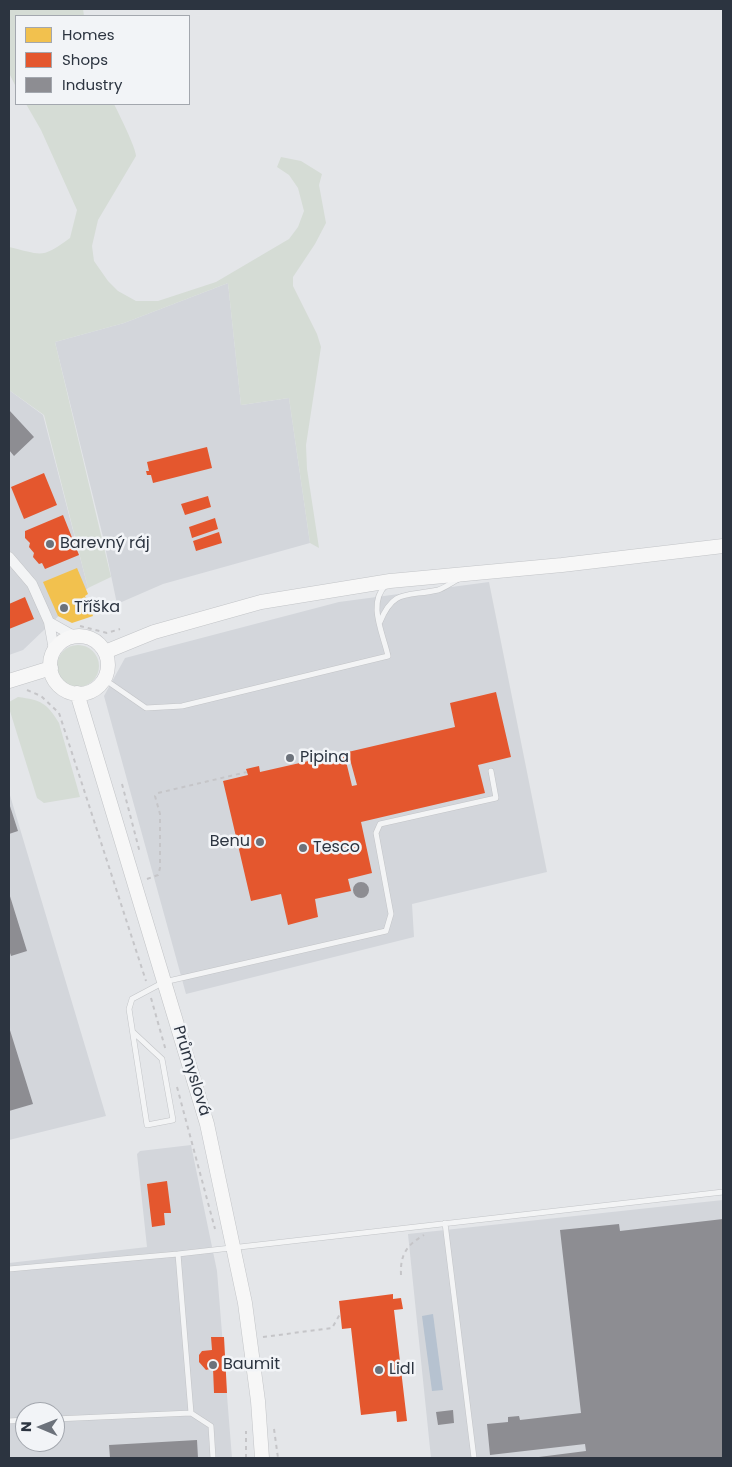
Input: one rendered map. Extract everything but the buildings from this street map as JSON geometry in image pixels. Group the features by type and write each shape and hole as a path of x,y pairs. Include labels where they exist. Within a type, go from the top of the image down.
{"main road":[{"path":"105,652 154,632 261,602 390,581 723,546"},
{"path":"73,631 90,638 105,652 108,664 104,680 92,690 77,693 59,685 51,668 54,650 73,631"},
{"path":"9,681 51,668"},
{"name":"Průmyslová","path":"77,693 207,1124 245,1303 258,1401 262,1458"}],"street":[{"path":"9,557 32,584 49,622 54,650"},
{"path":"49,622 73,631"}],"lane":[{"path":"380,622 386,607 396,597 439,589 470,573"},
{"path":"104,680 146,708 182,706 388,656 376,602 379,592 390,581"},
{"path":"133,1032 162,1059 173,1120 147,1124 129,1009 132,999 164,982 386,931 391,914 376,833 380,824 496,798 491,772"},
{"path":"9,1269 178,1254 234,1246 723,1192"},
{"path":"445,1222 474,1458"},
{"path":"178,1254 191,1413"},
{"path":"65,1419 191,1413 211,1426 214,1458"}],"path":[{"path":"73,631 106,633 120,629"},
{"path":"24,689 41,696 59,713 149,990 168,1056"},
{"path":"145,870 147,880 158,875 160,868 160,814 156,796 158,793 247,772"},
{"path":"122,784 142,861"},
{"path":"176,1084 218,1236"},
{"path":"402,1275 401,1260 406,1248 445,1222"},
{"path":"260,1337 332,1328 340,1314"}],"shaded area":[{"path":"9,9 83,9 84,15 15,15 15,85 9,73"},
{"path":"27,105 114,105 136,156 98,220 92,246 94,261 108,281 118,291 136,301 158,301 216,282 289,239 298,227 304,211 298,188 289,175 277,167 281,157 301,161 322,174 319,185 326,223 315,244 293,277 293,286 317,334 321,347 306,445 307,469 319,548 310,543 289,398 241,405 228,283 124,323 55,342 111,577 88,588 44,415 9,390 9,247 36,253 47,252 53,249 70,238 77,210 41,130"},
{"path":"228,283 241,405 289,398 310,543 163,584 117,604 103,537 55,342 124,323"},
{"path":"9,390 43,415 88,588 23,650 9,655"},
{"path":"489,582 547,872 412,904 414,937 186,994 104,696 125,658 339,602"},
{"path":"82,645 90,648 96,654 99,666 96,678 90,684 74,687 66,684 60,678 57,662 60,654 66,648"},
{"path":"18,697 38,701 43,704 51,711 59,723 80,797 44,803 37,798 9,708 9,702"},
{"path":"9,792 106,1116 9,1140"},
{"path":"191,1145 217,1271 232,1458 9,1458 9,1263 147,1247 137,1154 140,1151"},
{"path":"723,1200 723,1458 431,1458 408,1234"}],"water":[{"path":"433,1314 443,1390 432,1391 422,1316"}],"place":[{"name":"Barevný ráj","path":"50,544"},
{"name":"Tříška","path":"64,608"},
{"name":"Pipina","path":"290,758"},
{"name":"Benu","path":"260,842"},
{"name":"Tesco","path":"303,848"},
{"name":"Baumit","path":"213,1365"},
{"name":"Lidl","path":"379,1370"}]}
